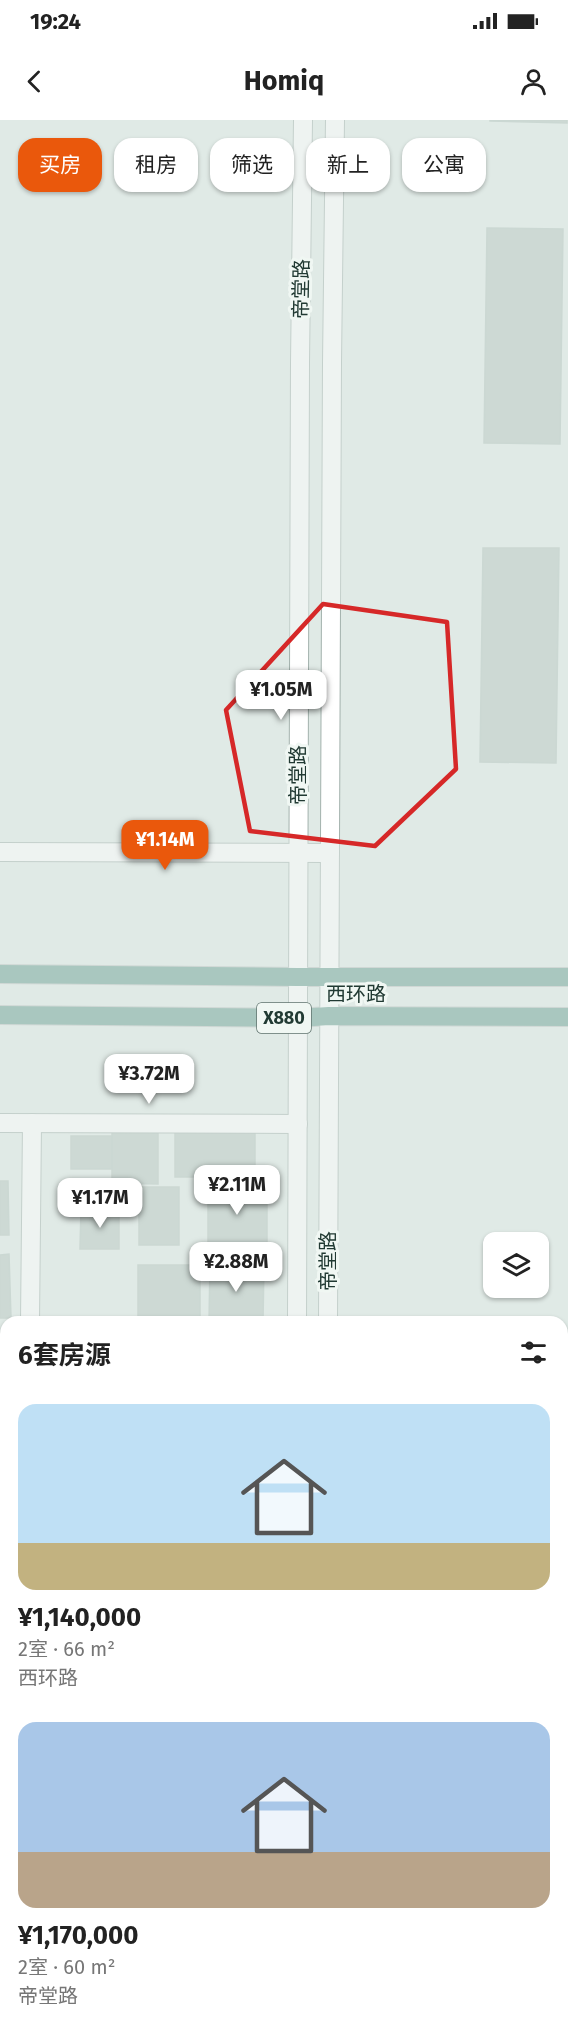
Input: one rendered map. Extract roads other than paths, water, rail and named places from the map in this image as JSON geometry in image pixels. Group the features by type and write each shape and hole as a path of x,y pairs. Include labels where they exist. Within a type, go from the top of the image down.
{"main road":[{"name":"西环路","path":"0,974 568,977"},
{"name":"西环路","path":"0,1015 298,1018 329,1016 568,1017"}],"street":[{"name":"帝堂路","path":"297,1316 303,120"},
{"name":"帝堂路","path":"328,1316 335,120"},
{"path":"0,852 330,853"},
{"path":"0,1122 298,1124"},
{"path":"30,1316 32,1123"}]}
